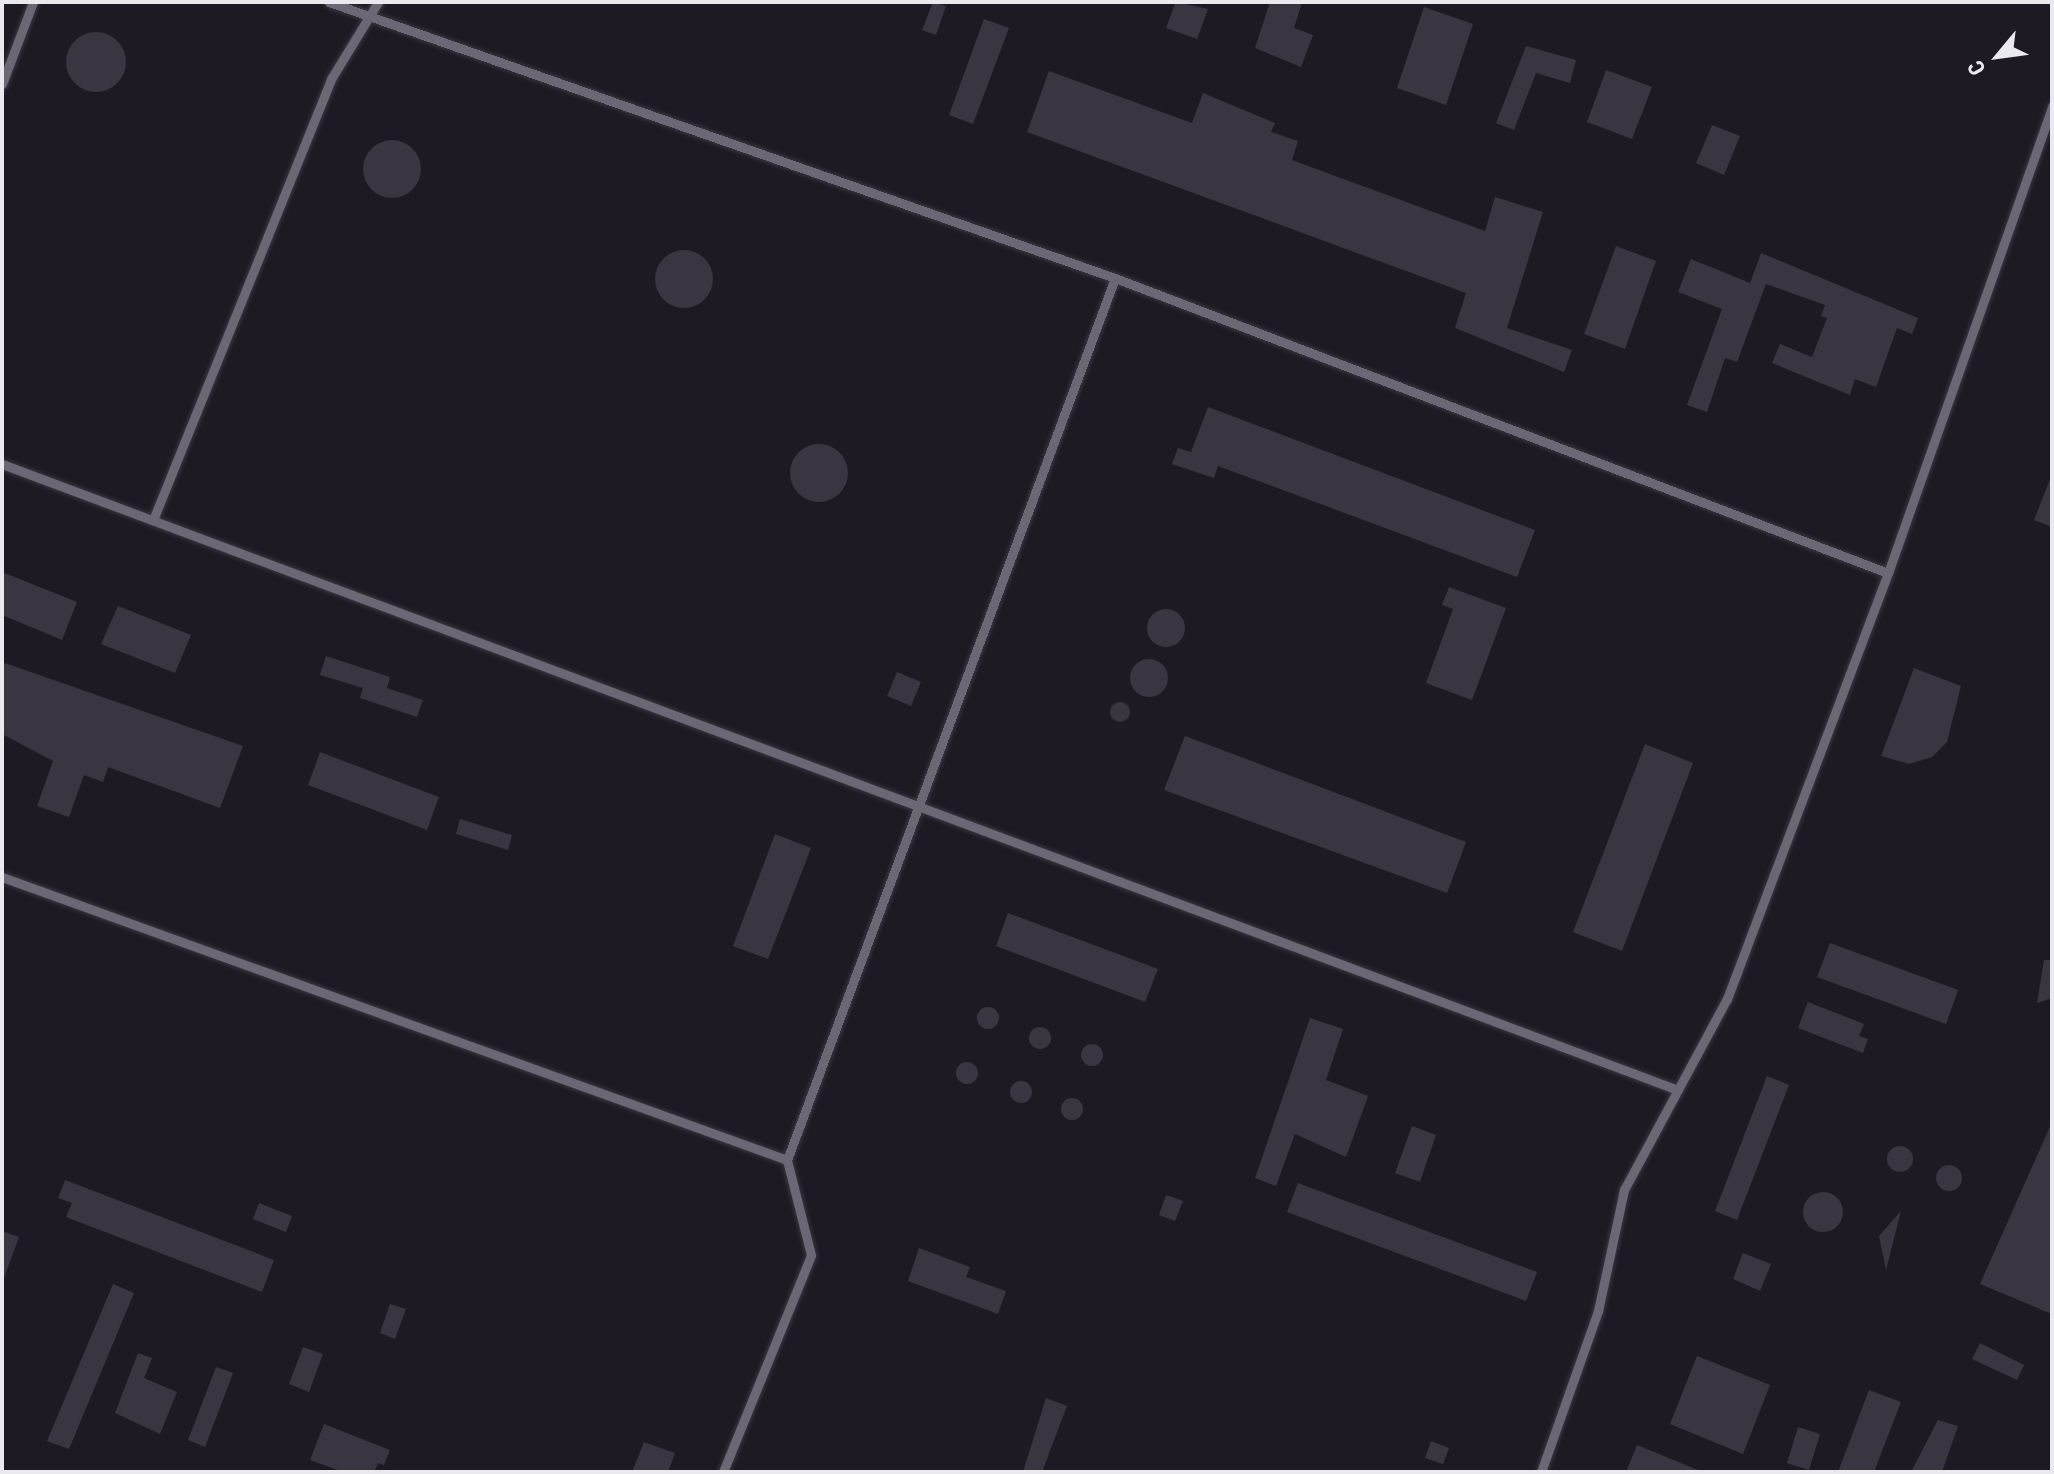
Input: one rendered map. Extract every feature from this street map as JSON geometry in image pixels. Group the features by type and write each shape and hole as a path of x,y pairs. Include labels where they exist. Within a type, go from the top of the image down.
{"lane":[{"path":"2,84 33,2"},
{"path":"329,2 1115,278 1888,573"},
{"path":"153,520 331,79 373,17 378,2"},
{"path":"1541,1472 1598,1311 1624,1190 1727,999 1888,573 2052,106"},
{"path":"723,1472 811,1255 787,1160 1115,278"},
{"path":"2,464 920,802 1678,1090"},
{"path":"2,877 787,1160"}],"building":[{"path":"933,2 946,6 936,35 922,30"},
{"path":"1176,2 1208,9 1197,39 1166,28"},
{"path":"1270,2 1302,2 1294,28 1313,35 1301,67 1255,48"},
{"path":"1424,7 1473,24 1446,105 1397,88"},
{"path":"984,19 1009,28 973,124 949,115"},
{"path":"96,32 118,40 126,62 118,84 96,92 74,84 66,62 74,40"},
{"path":"1526,46 1576,60 1570,83 1536,73 1514,130 1496,123"},
{"path":"1606,70 1652,87 1632,139 1587,122"},
{"path":"1049,71 1192,123 1203,93 1275,123 1271,132 1298,141 1292,160 1485,231 1495,197 1543,212 1507,328 1572,350 1564,372 1455,328 1466,293 1027,132"},
{"path":"1712,125 1740,136 1724,175 1696,163"},
{"path":"392,140 403,142 412,149 419,158 419,180 412,189 403,196 392,198 381,196 372,189 365,180 363,169 365,158 372,149 381,142"},
{"path":"1616,246 1656,261 1625,349 1584,334"},
{"path":"684,250 705,258 713,279 705,300 684,308 663,300 655,279 663,258"},
{"path":"1761,253 1918,318 1912,334 1897,328 1876,387 1855,379 1850,395 1772,363 1780,344 1812,357 1827,318 1821,316 1825,305 1766,284 1737,362 1725,358 1707,412 1687,405 1722,309 1678,292 1691,259 1750,283"},
{"path":"1208,407 1535,530 1517,577 1218,466 1214,478 1172,464 1178,448 1191,452"},
{"path":"819,444 840,452 848,473 840,494 819,502 798,494 790,473 798,452"},
{"path":"2052,474 2052,527 2034,520"},
{"path":"2,572 77,602 62,640 2,615"},
{"path":"1449,587 1506,608 1472,700 1426,683 1453,609 1442,605"},
{"path":"118,606 191,635 175,673 101,644"},
{"path":"1166,609 1179,615 1185,628 1179,641 1166,647 1153,641 1147,628 1153,615"},
{"path":"326,656 390,677 387,688 423,700 417,717 360,698 363,688 320,675"},
{"path":"1149,659 1162,665 1168,678 1162,691 1149,697 1136,691 1130,678 1136,665"},
{"path":"2,662 243,746 220,808 108,767 103,782 84,775 69,817 37,806 53,761 2,734"},
{"path":"1914,668 1961,686 1947,742 1932,757 1909,764 1881,756"},
{"path":"897,672 921,682 911,706 887,696"},
{"path":"1120,702 1127,705 1130,712 1127,719 1120,722 1113,719 1110,712 1113,705"},
{"path":"1185,736 1466,842 1447,893 1164,790"},
{"path":"1645,744 1693,763 1622,951 1573,932"},
{"path":"320,752 439,797 427,830 308,785"},
{"path":"460,819 512,835 508,850 456,834"},
{"path":"775,834 811,848 768,959 733,946"},
{"path":"1008,913 1158,969 1145,1002 996,946"},
{"path":"1830,943 1958,990 1946,1024 1817,977"},
{"path":"2044,960 2052,960 2052,998 2037,1003"},
{"path":"1808,1002 1864,1024 1859,1036 1868,1039 1863,1053 1798,1028"},
{"path":"988,1007 996,1010 999,1018 996,1026 988,1029 980,1026 977,1018 980,1010"},
{"path":"1310,1018 1343,1029 1326,1080 1368,1096 1346,1157 1295,1134 1276,1186 1255,1178"},
{"path":"1040,1027 1048,1030 1051,1038 1048,1046 1040,1049 1032,1046 1029,1038 1032,1030"},
{"path":"1092,1044 1100,1047 1103,1055 1100,1063 1092,1066 1084,1063 1081,1055 1084,1047"},
{"path":"967,1062 975,1065 978,1073 975,1081 967,1084 959,1081 956,1073 959,1065"},
{"path":"1767,1076 1789,1085 1737,1220 1715,1211"},
{"path":"1021,1081 1029,1084 1032,1092 1029,1100 1021,1103 1013,1100 1010,1092 1013,1084"},
{"path":"1072,1098 1080,1101 1083,1109 1080,1117 1072,1120 1064,1117 1061,1109 1064,1101"},
{"path":"2052,1122 2052,1314 1980,1284"},
{"path":"1412,1126 1436,1135 1420,1182 1395,1173"},
{"path":"1900,1146 1910,1149 1913,1159 1910,1169 1900,1172 1890,1169 1887,1159 1890,1149"},
{"path":"1949,1165 1958,1169 1962,1178 1958,1187 1949,1191 1940,1187 1936,1178 1940,1169"},
{"path":"65,1180 274,1260 262,1292 66,1217 72,1203 58,1198"},
{"path":"1298,1183 1537,1272 1526,1301 1287,1212"},
{"path":"1823,1192 1837,1198 1843,1212 1837,1226 1823,1232 1809,1226 1803,1212 1809,1198"},
{"path":"1166,1195 1183,1201 1175,1221 1159,1215"},
{"path":"259,1203 292,1216 286,1232 253,1219"},
{"path":"1901,1211 1886,1270 1879,1236"},
{"path":"2,1231 19,1237 4,1278 2,1278"},
{"path":"919,1248 970,1267 966,1277 1006,1291 998,1314 908,1281"},
{"path":"1743,1253 1771,1264 1760,1291 1733,1279"},
{"path":"113,1284 134,1293 69,1449 47,1441"},
{"path":"390,1304 406,1309 395,1339 380,1333"},
{"path":"1980,1343 2024,1365 2017,1380 1972,1359"},
{"path":"303,1347 323,1354 309,1392 289,1384"},
{"path":"138,1353 152,1358 144,1378 177,1392 160,1434 115,1413"},
{"path":"1697,1356 1770,1385 1743,1454 1670,1424"},
{"path":"216,1367 233,1373 205,1447 188,1440"},
{"path":"1869,1390 1901,1402 1874,1472 1838,1472"},
{"path":"1046,1398 1067,1406 1042,1472 1023,1472"},
{"path":"1938,1420 1958,1426 1942,1472 1911,1472"},
{"path":"324,1424 390,1450 384,1465 378,1463 374,1472 343,1472 310,1460"},
{"path":"1798,1427 1820,1434 1809,1470 1787,1463"},
{"path":"1431,1441 1449,1448 1443,1464 1425,1458"},
{"path":"644,1442 675,1453 668,1472 632,1472"},
{"path":"1637,1445 1703,1472 1626,1472"}]}
